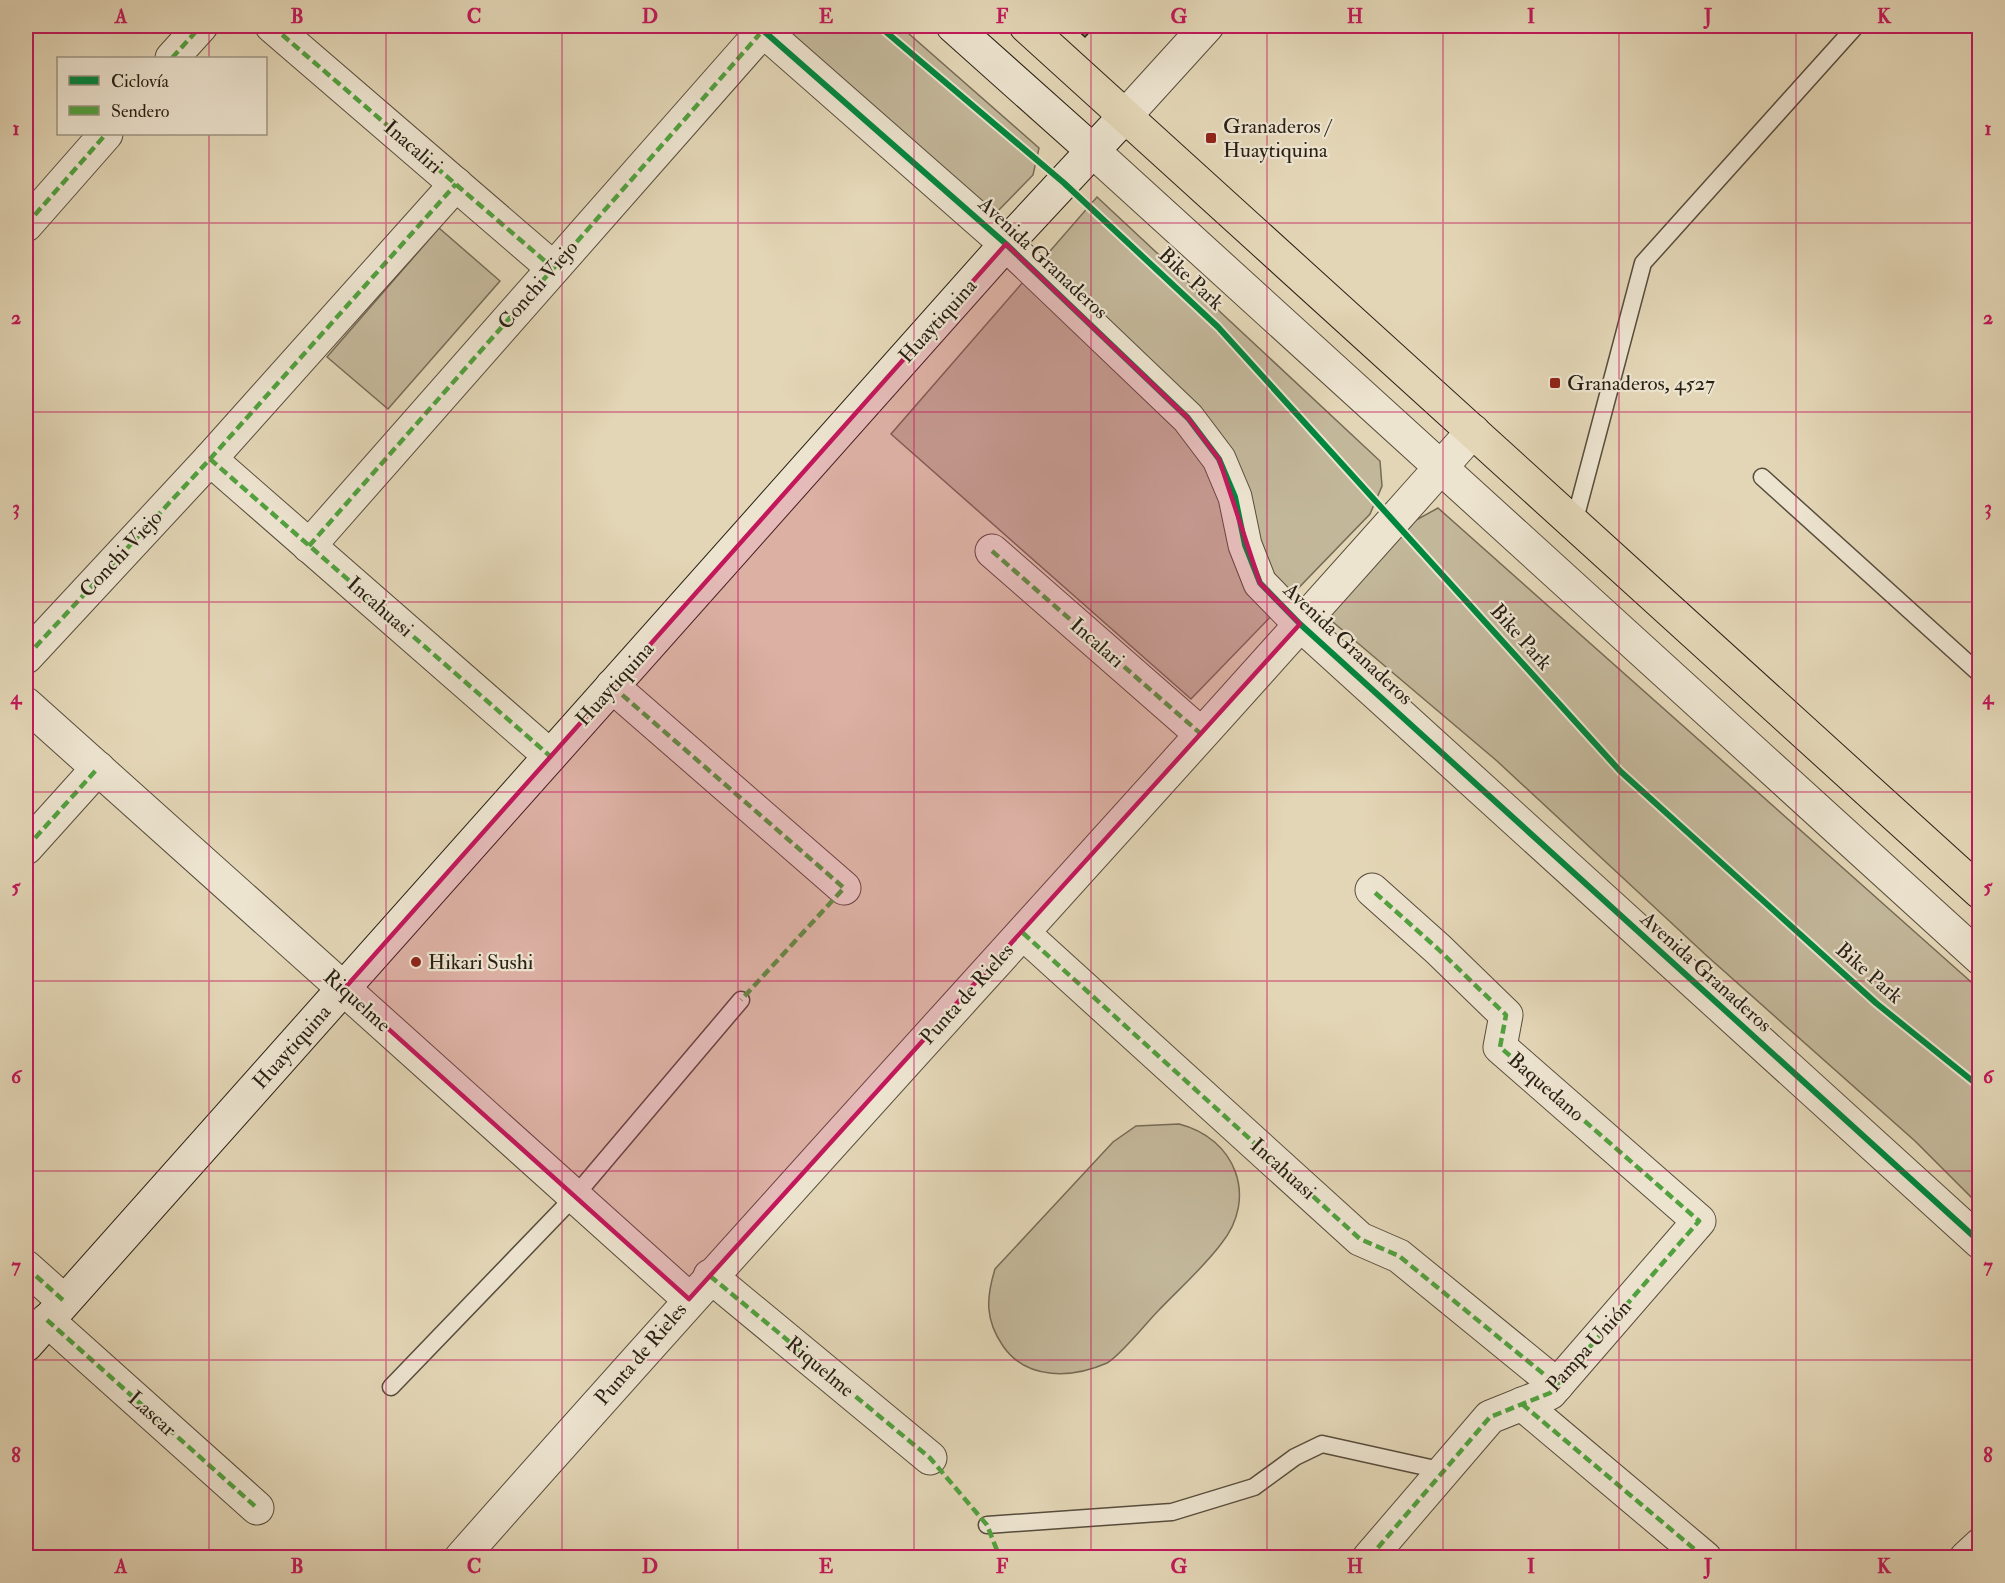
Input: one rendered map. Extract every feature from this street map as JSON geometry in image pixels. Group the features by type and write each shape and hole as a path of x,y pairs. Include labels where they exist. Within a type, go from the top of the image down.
{"main road":[{"path":"1026,26 1126,114 1980,892"}],"street":[{"path":"173,57 201,26"},
{"name":"Inacaliri","path":"272,26 553,268"},
{"path":"953,26 1442,466 1980,958"},
{"name":"Huaytiquina","path":"26,1345 1006,244 1207,26"},
{"name":"Conchi Viejo","path":"309,546 763,27"},
{"name":"Avenida Granaderos","path":"763,27 1006,244 1188,418 1219,459 1235,497 1245,545 1260,583 1300,624 1980,1242"},
{"path":"26,225 105,135"},
{"name":"Conchi Viejo","path":"26,657 210,459 456,184"},
{"name":"Punta de Rieles","path":"461,1557 700,1288 1023,933 1473,431"},
{"name":"Incahuasi","path":"210,459 550,756"},
{"name":"Incalari","path":"992,551 1201,734"},
{"path":"612,687 844,888"},
{"name":"Riquelme","path":"26,704 574,1197 930,1458"},
{"path":"26,848 98,768"},
{"name":"Baquedano","path":"1372,890 1506,1015 1500,1047 1699,1221"},
{"name":"Incahuasi","path":"1023,933 1360,1239 1399,1256 1557,1385"},
{"name":"Pampa Unión","path":"1369,1557 1490,1417 1550,1393 1699,1221"},
{"name":"Lascar","path":"26,1267 56,1311 257,1508"},
{"path":"1522,1404 1705,1557"},
{"path":"1966,1557 1980,1545"}],"lane":[{"path":"1574,523 1642,263 1856,26"},
{"path":"1762,477 1980,674"},
{"path":"391,1388 574,1197 741,1000"},
{"path":"987,1525 1172,1512 1254,1487 1295,1457 1322,1444 1444,1471"}],"highlighted area":[{"path":"1006,244 1188,418 1219,459 1260,583 1300,624 689,1299 344,989"}],"shaded area":[{"path":"773,26 900,26 1039,148 1033,175 994,215"},
{"path":"1097,197 1380,461 1382,486 1370,514 1191,699 891,434"},
{"path":"439,228 500,281 388,409 327,357"},
{"path":"1438,508 1979,989 1979,1205 1915,1141 1707,956 1497,761 1327,617 1416,520"},
{"path":"1179,1124 1198,1131 1215,1142 1227,1156 1235,1172 1239,1189 1238,1207 1232,1226 1221,1244 1199,1270 1107,1363 1080,1372 1065,1373 1037,1371 1025,1366 1003,1346 990,1318 989,1299 995,1269 1113,1142 1136,1126"}],"building":[{"path":"1073,26 1095,26 1085,37"}],"marked path":[{"path":"173,57 201,26"},
{"path":"272,26 553,268"},
{"path":"309,546 765,28"},
{"path":"26,225 105,135"},
{"path":"26,657 210,459 456,184"},
{"path":"210,459 550,756"},
{"path":"992,551 1201,734"},
{"path":"612,686 844,888 741,1000"},
{"path":"26,848 98,768"},
{"path":"1369,1558 1490,1417 1550,1393 1699,1221 1500,1047 1506,1015 1438,949 1372,890"},
{"path":"1023,933 1360,1239 1399,1256 1557,1385"},
{"path":"26,1267 64,1301"},
{"path":"710,1276 930,1458 987,1525 1000,1558"},
{"path":"47,1320 257,1508"},
{"path":"1522,1404 1705,1558"}],"cycle path":[{"path":"758,26 1006,244 1188,418 1219,459 1235,497 1245,545 1260,583 1300,624 1980,1242"},
{"name":"Bike Park","path":"879,26 1064,183 1218,327 1620,771 1876,1003 1980,1087"}],"place":[{"name":"Granaderos / Huaytiquina","path":"1211,138"},
{"name":"Granaderos, 4527","path":"1555,383"},
{"name":"Hikari Sushi","path":"416,962"}]}
